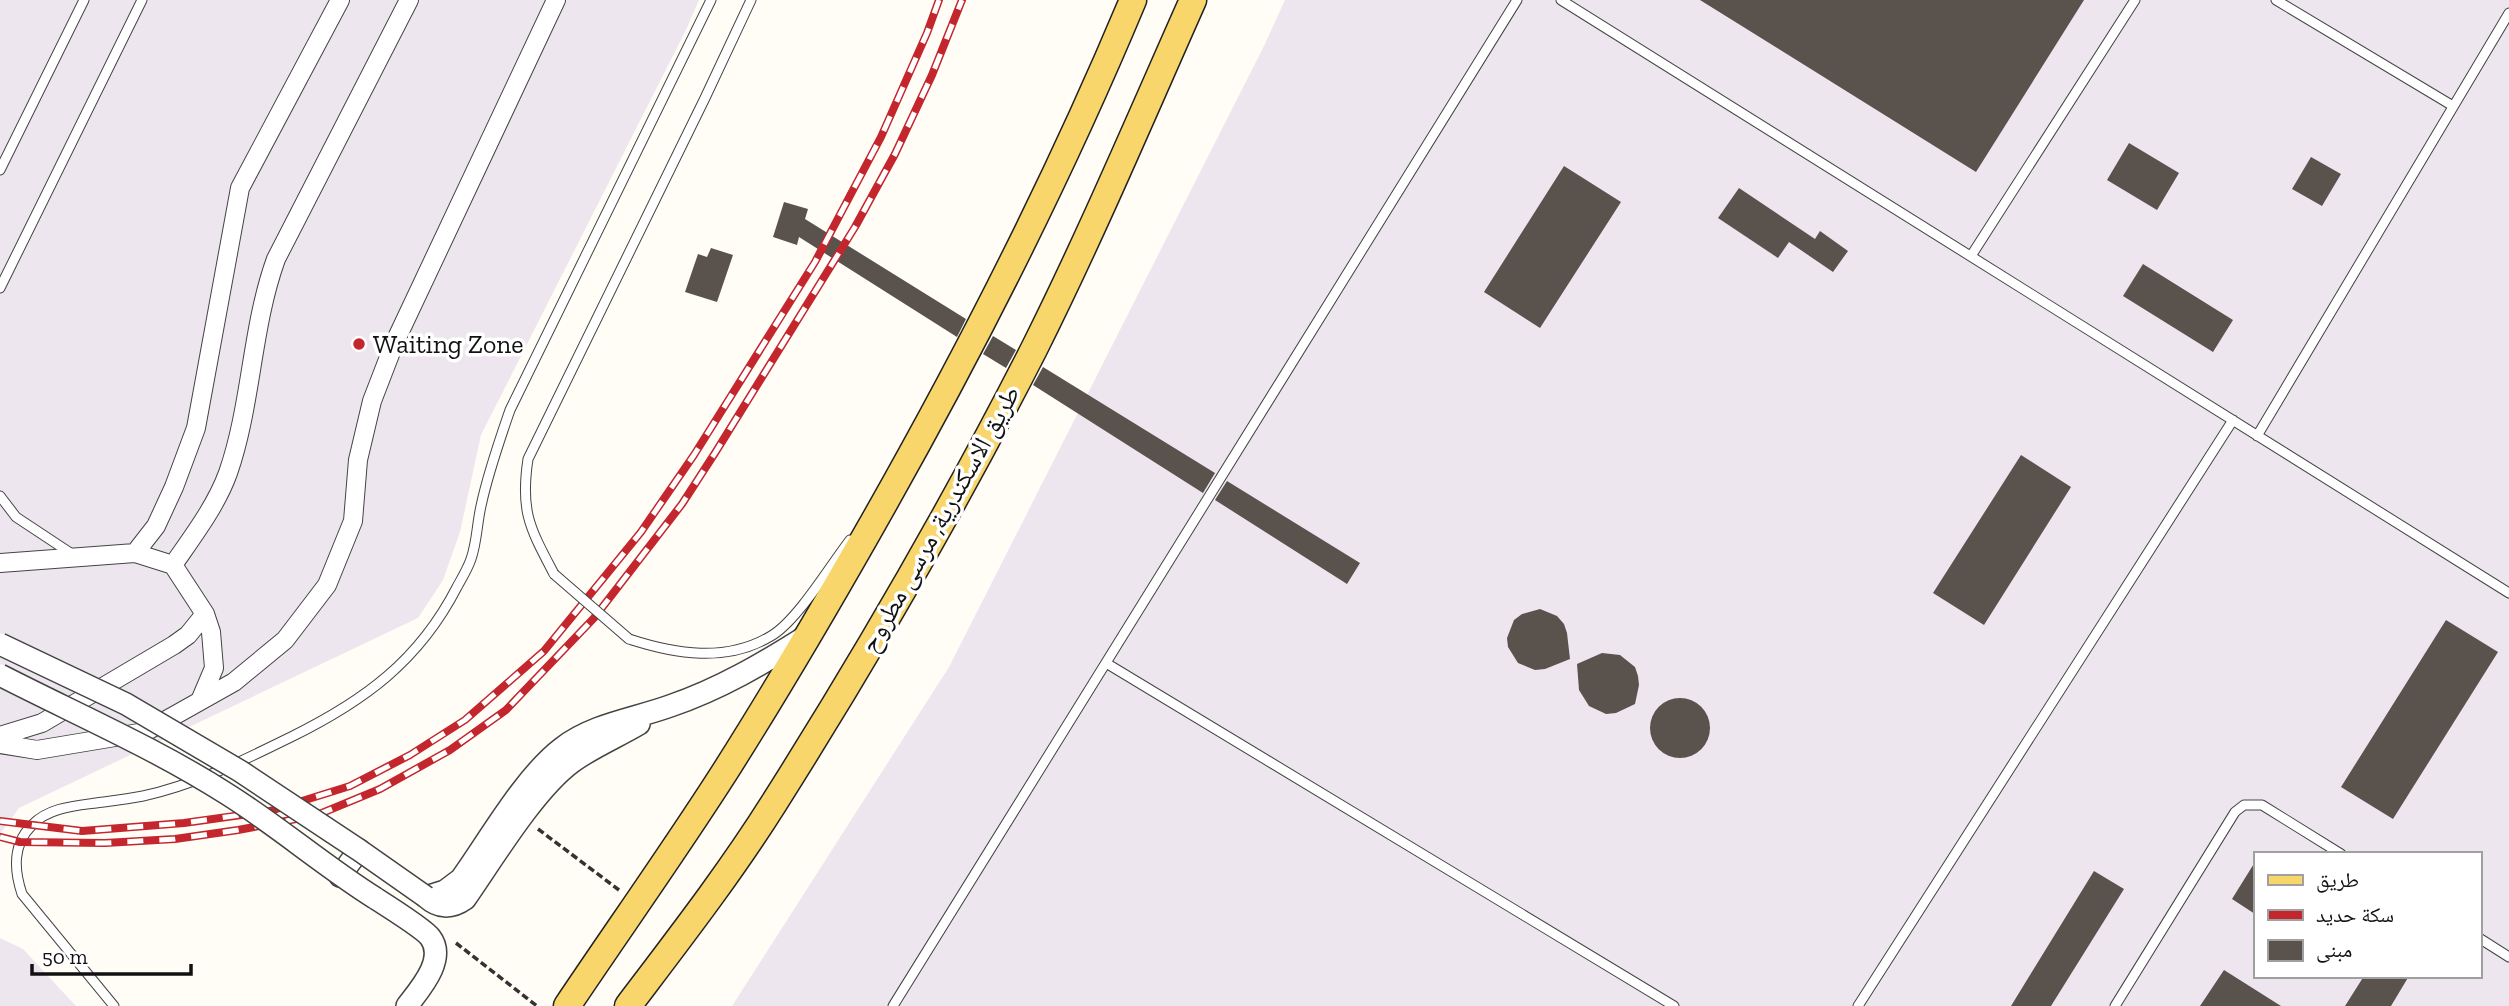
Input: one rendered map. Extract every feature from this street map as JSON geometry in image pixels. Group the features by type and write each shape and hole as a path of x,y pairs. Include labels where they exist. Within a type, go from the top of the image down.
{"main road":[{"path":"567,1006 726,771 810,634 909,460 1052,183 1133,0"},
{"name":"طريق الاسكندرية, مرسى مطروح","path":"628,1006 773,805 863,657 961,487 1034,349 1102,208 1193,0"}],"street":[{"path":"135,553 156,526 196,428 240,188 340,0"},
{"path":"173,565 215,500 227,474 238,439 262,302 275,258 409,0"},
{"path":"0,744 37,750 145,732 233,682 285,640 327,585 353,521 358,460 372,401 394,344 556,0"},
{"path":"0,563 135,553 173,565 205,614 211,632 214,668 200,701"},
{"path":"0,736 41,723 174,645 188,635 205,614"},
{"path":"426,897 445,891 461,879 538,771 563,747 596,729 670,706 710,690 744,674 810,634"},
{"path":"0,644 126,704 240,771 440,906 449,907 465,900 523,817 548,785 571,763 670,706"},
{"path":"0,675 111,730 227,794 430,937 435,953 432,970 407,1006"},
{"path":"340,876 359,850"}],"lane":[{"path":"0,170 84,0"},
{"path":"0,288 142,0"},
{"path":"114,1006 22,894 16,877 15,859 20,842 31,825 47,813 66,807 144,796 220,772 293,736 348,706 400,667 442,617 471,559 483,496 510,410 712,0"},
{"path":"751,0 528,459 523,490 527,517 554,574 629,639 675,652 714,654 741,649 772,636 793,616 909,460"},
{"path":"892,1006 1517,0"},
{"path":"1561,0 2509,593"},
{"path":"1971,256 2135,0"},
{"path":"2276,0 2453,106"},
{"path":"2257,436 2509,13"},
{"path":"1857,1006 2233,421"},
{"path":"0,496 16,517 76,557"},
{"path":"1106,663 1674,1006"},
{"path":"2116,1006 2235,812 2244,805 2262,805 2338,852"},
{"path":"2481,940 2509,957"}],"path":[{"path":"523,817 635,903"},
{"path":"430,937 453,941 537,1006"}],"shaded area":[{"path":"0,0 699,0 481,435 460,532 443,580 418,618 19,808 0,834"},
{"path":"1285,0 2509,0 2509,1006 732,1006 949,667"},
{"path":"0,938 23,949 76,1006 0,1006"}],"building":[{"path":"1700,0 2084,0 1976,172"},
{"path":"2129,143 2179,173 2157,210 2107,180"},
{"path":"2311,157 2341,174 2322,206 2292,189"},
{"path":"1564,166 1621,202 1540,328 1484,292"},
{"path":"1739,188 1815,239 1820,231 1848,251 1833,272 1789,242 1778,258 1718,218"},
{"path":"784,202 808,209 805,219 966,319 957,337 799,237 797,245 773,237"},
{"path":"711,248 733,255 717,302 685,292 698,254 707,257"},
{"path":"2143,264 2233,320 2213,352 2123,296"},
{"path":"993,336 1016,350 1006,368 983,354"},
{"path":"1043,367 1215,473 1203,493 1033,385"},
{"path":"2021,455 2071,487 1984,625 1933,593"},
{"path":"1227,481 1360,563 1347,584 1215,500"},
{"path":"1540,609 1557,616 1564,624 1570,659 1535,670 1518,663 1508,647 1507,638 1514,620 1522,614"},
{"path":"2446,620 2498,652 2393,819 2341,787"},
{"path":"1602,653 1620,655 1635,667 1638,676 1635,704 1616,713 1606,714 1589,706 1579,690 1577,664"},
{"path":"1674,698 1686,698 1705,711 1710,728 1708,740 1697,753 1686,758 1674,758 1655,745 1650,734 1650,722 1663,703"},
{"path":"2254,864 2254,913 2232,899"},
{"path":"2094,871 2124,889 2051,1006 2011,1006"},
{"path":"2224,970 2281,1006 2200,1006"},
{"path":"2363,978 2408,978 2391,1006 2345,1006"}],"railway":[{"path":"0,821 82,831 184,823 270,811 350,786 410,755 465,720 544,651 641,532 694,455 815,262 881,137 939,0"},
{"path":"0,837 20,842 105,843 175,839 317,815 380,789 450,750 506,710 594,618 682,504 715,453 855,227 895,154 932,75 962,0"}],"place":[{"name":"Waiting Zone","path":"359,344"}]}
